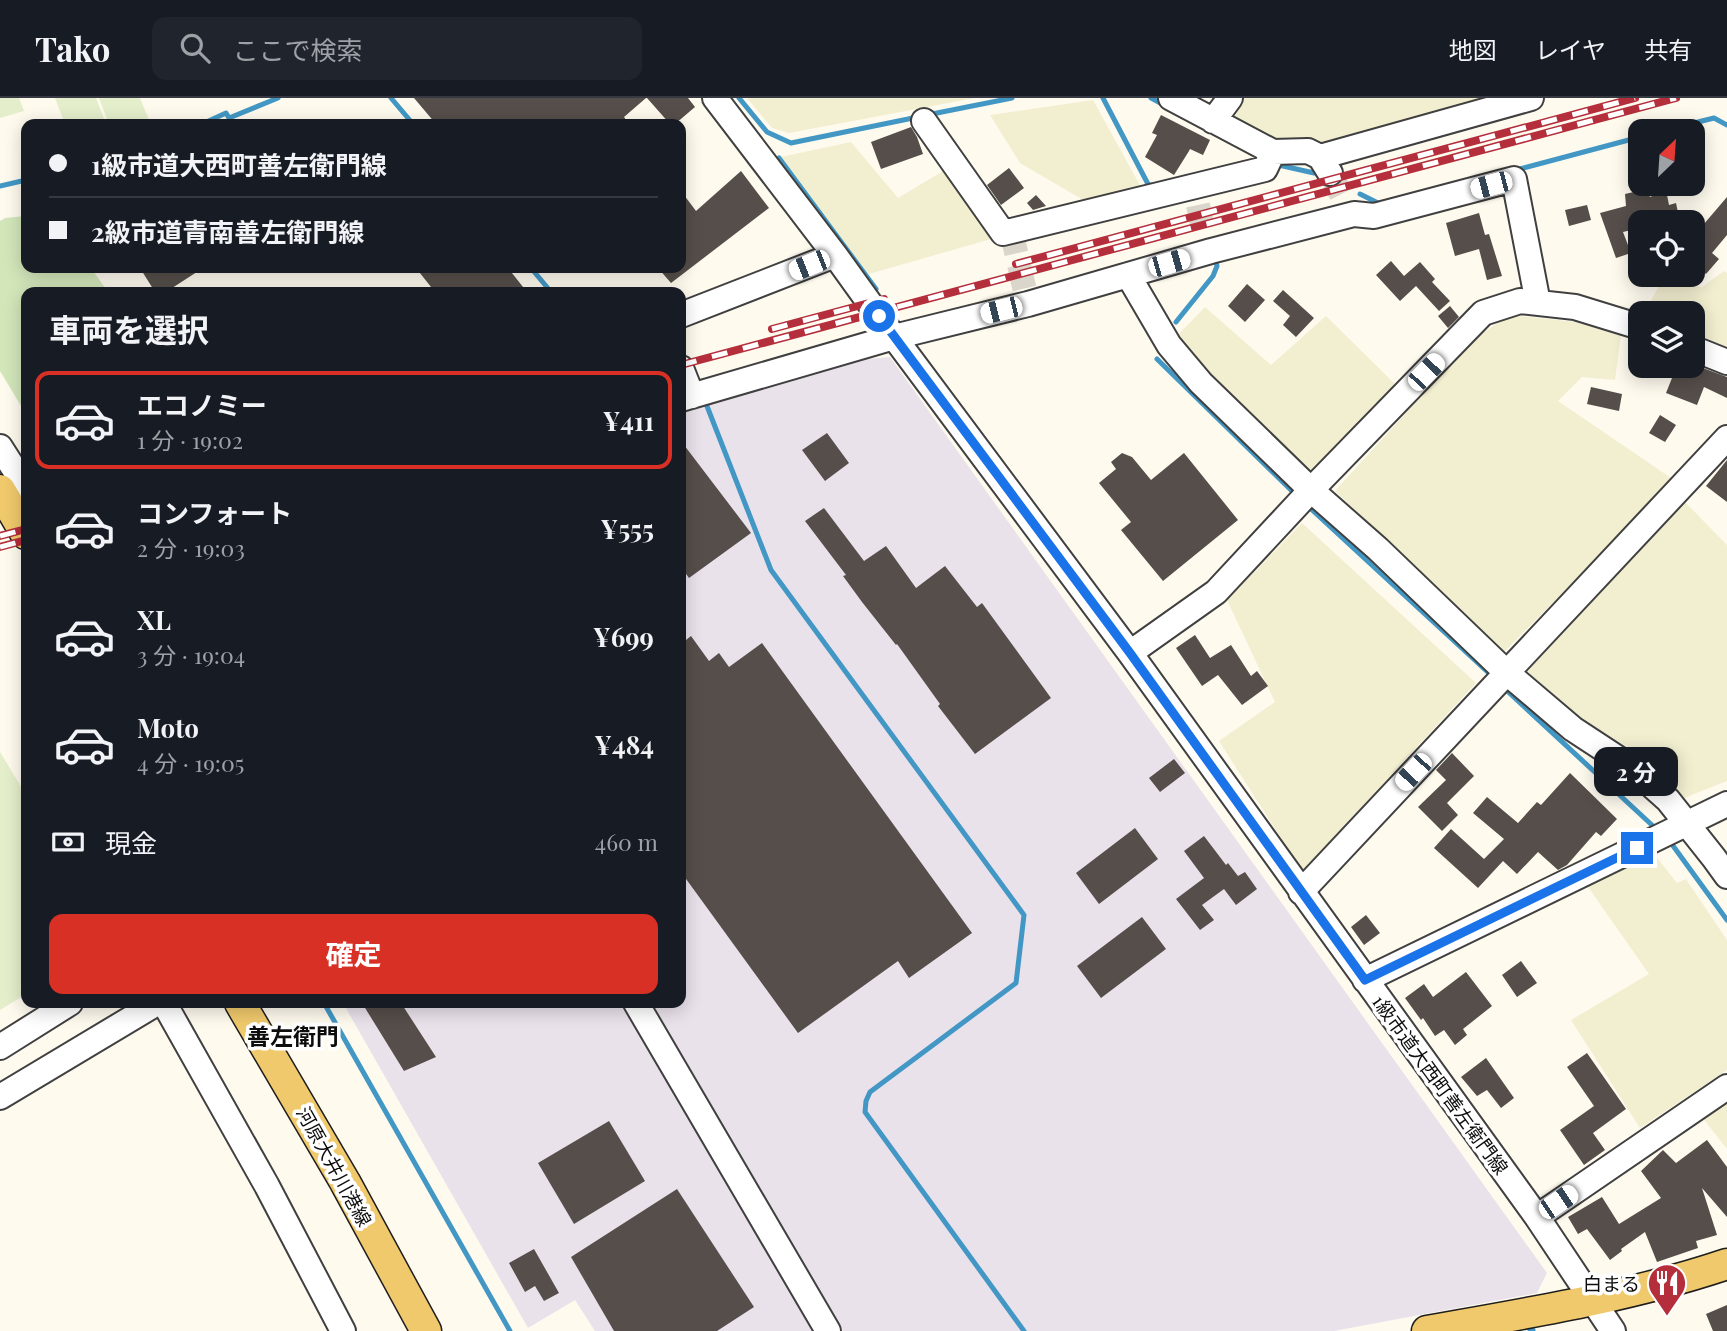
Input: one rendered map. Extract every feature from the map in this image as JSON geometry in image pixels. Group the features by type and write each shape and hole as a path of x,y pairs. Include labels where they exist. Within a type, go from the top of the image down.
{"main road":[{"path":"17,487 21,508"},
{"name":"河原大井川港線","path":"243,1008 345,1182 426,1331"},
{"path":"1427,1331 1593,1301 1727,1264"}],"street":[{"name":"1級市道大西町善左衛門線","path":"715,98 1130,653 1537,1217 1613,1331"},
{"path":"1171,98 1273,152 1308,151 1325,165 1493,102 1531,98"},
{"path":"1213,121 1230,98"},
{"path":"924,121 1003,233 1195,196 1265,169 1273,152"},
{"path":"686,398 894,337 1028,304 1128,275 1208,245 1348,205 1374,216 1514,179 1538,303"},
{"path":"686,313 835,255"},
{"path":"1128,275 1169,345 1201,383 1506,672 1573,729 1631,767 1668,800 1727,876"},
{"path":"1130,653 1216,592 1483,313 1520,301 1575,307 1628,323"},
{"path":"1705,353 1727,362"},
{"path":"1301,892 1727,438"},
{"path":"0,447 17,487"},
{"path":"1365,980 1727,804"},
{"path":"0,1047 62,1008"},
{"path":"0,1097 149,1008"},
{"path":"167,1008 247,1150 343,1331"},
{"path":"639,1008 828,1331"},
{"path":"1537,1217 1727,1087"}],"shaded area":[{"path":"747,98 975,98 789,133 772,128"},
{"path":"1241,98 1478,98 1484,103 1331,145 1263,139 1225,119"},
{"path":"1093,100 1142,189 1090,204 1020,163 990,115"},
{"path":"851,142 898,198 943,171 991,239 862,276 776,158"},
{"path":"1724,271 1727,273 1727,347 1705,338 1705,301 1651,301 1658,287 1705,287"},
{"path":"1205,307 1271,365 1326,316 1397,386 1312,477 1176,337"},
{"path":"1510,315 1622,327 1615,380 1582,377 1558,401 1674,480 1504,652 1335,491 1473,339"},
{"path":"890,357 1547,1273 1537,1293 1334,1331 843,1331 653,1008 686,1008 686,410 866,359"},
{"path":"1684,501 1727,545 1727,781 1684,798 1645,757 1586,722 1525,671"},
{"path":"1302,523 1476,683 1302,871 1219,741 1275,702 1227,600"},
{"path":"1654,854 1677,883 1686,879 1727,940 1727,1070 1640,1128 1571,1020 1649,974 1588,887"},
{"path":"346,1008 627,1008 816,1331 595,1331 575,1300 528,1328"},
{"path":"1727,1101 1727,1149 1702,1117"}],"green space":[{"path":"0,98 19,98 24,111 0,118"},
{"path":"55,98 96,98 104,119 63,119"},
{"path":"99,98 140,98 149,119 107,119"},
{"path":"21,216 21,273 95,273 104,287 21,287 21,406 0,371 0,221"},
{"path":"0,752 21,787 21,997 0,1010"}],"building":[{"path":"414,98 646,98 624,117 625,119 432,119"},
{"path":"647,98 688,98 695,107 681,119 666,119"},
{"path":"1161,115 1210,140 1203,155 1190,149 1174,175 1145,157 1157,135 1152,133"},
{"path":"911,127 923,154 881,169 871,142"},
{"path":"1009,168 1024,188 1001,205 987,185"},
{"path":"741,171 769,208 686,272 686,198 696,211"},
{"path":"1625,194 1667,196 1669,205 1676,203 1677,210 1628,210 1628,231 1623,232 1628,254 1616,258 1600,213 1626,206"},
{"path":"1036,195 1046,206 1033,210 1027,203"},
{"path":"1727,197 1727,235 1712,253 1719,259 1706,274 1705,273 1705,223"},
{"path":"1587,205 1591,220 1569,226 1565,210"},
{"path":"1479,213 1485,235 1489,234 1502,276 1487,280 1479,249 1455,256 1446,223"},
{"path":"1391,261 1404,276 1420,262 1435,279 1432,282 1450,301 1439,311 1416,286 1400,301 1376,275"},
{"path":"143,273 195,273 174,287 152,287"},
{"path":"420,273 512,273 523,287 431,287"},
{"path":"662,273 684,273 671,283"},
{"path":"1247,284 1265,300 1245,322 1228,306"},
{"path":"1283,290 1314,318 1296,337 1283,325 1290,316 1273,301"},
{"path":"1450,306 1459,317 1448,328 1438,316"},
{"path":"1705,369 1727,377 1727,398 1704,387 1697,405 1666,393 1672,378 1705,378"},
{"path":"1591,387 1622,394 1619,411 1587,404"},
{"path":"1660,415 1676,425 1665,442 1649,433"},
{"path":"827,433 849,463 825,481 802,450"},
{"path":"686,448 751,533 689,578 686,574"},
{"path":"1122,453 1132,457 1151,480 1184,453 1238,520 1163,581 1121,530 1131,522 1099,483 1116,469 1111,462"},
{"path":"1727,460 1727,502 1706,486"},
{"path":"824,508 864,561 886,546 916,588 945,566 977,607 982,603 1051,698 975,754 805,521"},
{"path":"1195,635 1210,658 1231,645 1251,676 1257,671 1268,686 1242,705 1218,675 1202,686 1176,648"},
{"path":"691,636 709,661 719,653 729,667 762,643 972,933 909,978 898,961 798,1033 686,879 686,640"},
{"path":"1452,753 1474,776 1447,803 1458,815 1442,831 1418,807 1446,780 1436,770"},
{"path":"1174,759 1185,773 1160,792 1149,778"},
{"path":"1570,773 1617,819 1601,836 1596,832 1567,865 1558,870 1538,852 1517,874 1503,861 1478,888 1434,848 1451,829 1484,859 1504,839 1473,813 1487,797 1518,823 1537,802 1541,805"},
{"path":"1135,828 1158,859 1099,904 1076,873"},
{"path":"1204,836 1226,865 1228,863 1238,876 1245,872 1257,889 1236,905 1224,889 1202,905 1214,920 1200,930 1176,899 1204,878 1184,851"},
{"path":"1366,915 1380,933 1364,945 1351,927"},
{"path":"1142,917 1166,949 1101,998 1077,966"},
{"path":"1521,961 1537,983 1517,997 1502,975"},
{"path":"1466,972 1492,1006 1463,1029 1467,1035 1455,1045 1444,1030 1435,1036 1405,998 1424,984 1433,997"},
{"path":"365,1008 404,1008 436,1057 404,1071"},
{"path":"1587,1053 1626,1109 1593,1133 1605,1150 1584,1165 1560,1130 1594,1106 1567,1067"},
{"path":"1486,1058 1514,1098 1501,1108 1487,1090 1477,1096 1461,1077"},
{"path":"609,1121 645,1181 574,1224 538,1163"},
{"path":"1707,1140 1727,1167 1727,1217 1702,1188 1717,1235 1696,1241 1698,1248 1657,1262 1645,1232 1610,1260 1587,1229 1578,1234 1568,1217 1602,1197 1619,1224 1661,1198 1641,1171 1663,1150 1676,1163"},
{"path":"677,1189 754,1307 717,1331 614,1331 571,1257"},
{"path":"534,1249 559,1293 544,1301 535,1286 525,1292 509,1263"},
{"path":"1727,1305 1727,1331 1713,1331 1706,1314"}],"waterway":[{"path":"213,119 226,113 229,118 278,98"},
{"path":"391,98 409,119"},
{"path":"739,98 767,132 791,143 918,117"},
{"path":"927,115 1012,98"},
{"path":"1103,98 1149,186 1151,185"},
{"path":"1151,98 1166,106"},
{"path":"1705,120 1714,118 1727,125"},
{"path":"1516,170 1628,140"},
{"path":"779,158 876,289"},
{"path":"1274,164 1322,173"},
{"path":"0,186 21,181"},
{"path":"1360,194 1382,205"},
{"path":"1176,322 1213,276 1217,266 1215,258"},
{"path":"535,273 547,287"},
{"path":"1157,359 1293,492"},
{"path":"705,401 771,570 1024,915 1016,983 870,1092 865,1112 1024,1331"},
{"path":"19,492 21,496"},
{"path":"1310,508 1492,676"},
{"path":"1504,688 1653,826"},
{"path":"1671,843 1727,920"},
{"path":"327,1008 510,1331"}],"tunnel":[{"path":"1330,173 1342,196"},
{"path":"1198,205 1205,239"},
{"path":"1011,230 1028,304"}],"railway":[{"path":"1016,264 1635,98"},
{"path":"686,364 1676,98"},
{"path":"772,329 884,299"},
{"path":"0,536 21,530"},
{"path":"0,547 21,541"}],"place":[{"name":"白まる","path":"1667,1317"}],"district":[{"name":"善左衛門","path":"293,1035"}],"route":[{"path":"879,316 1130,653 1365,980 1637,848"}]}
